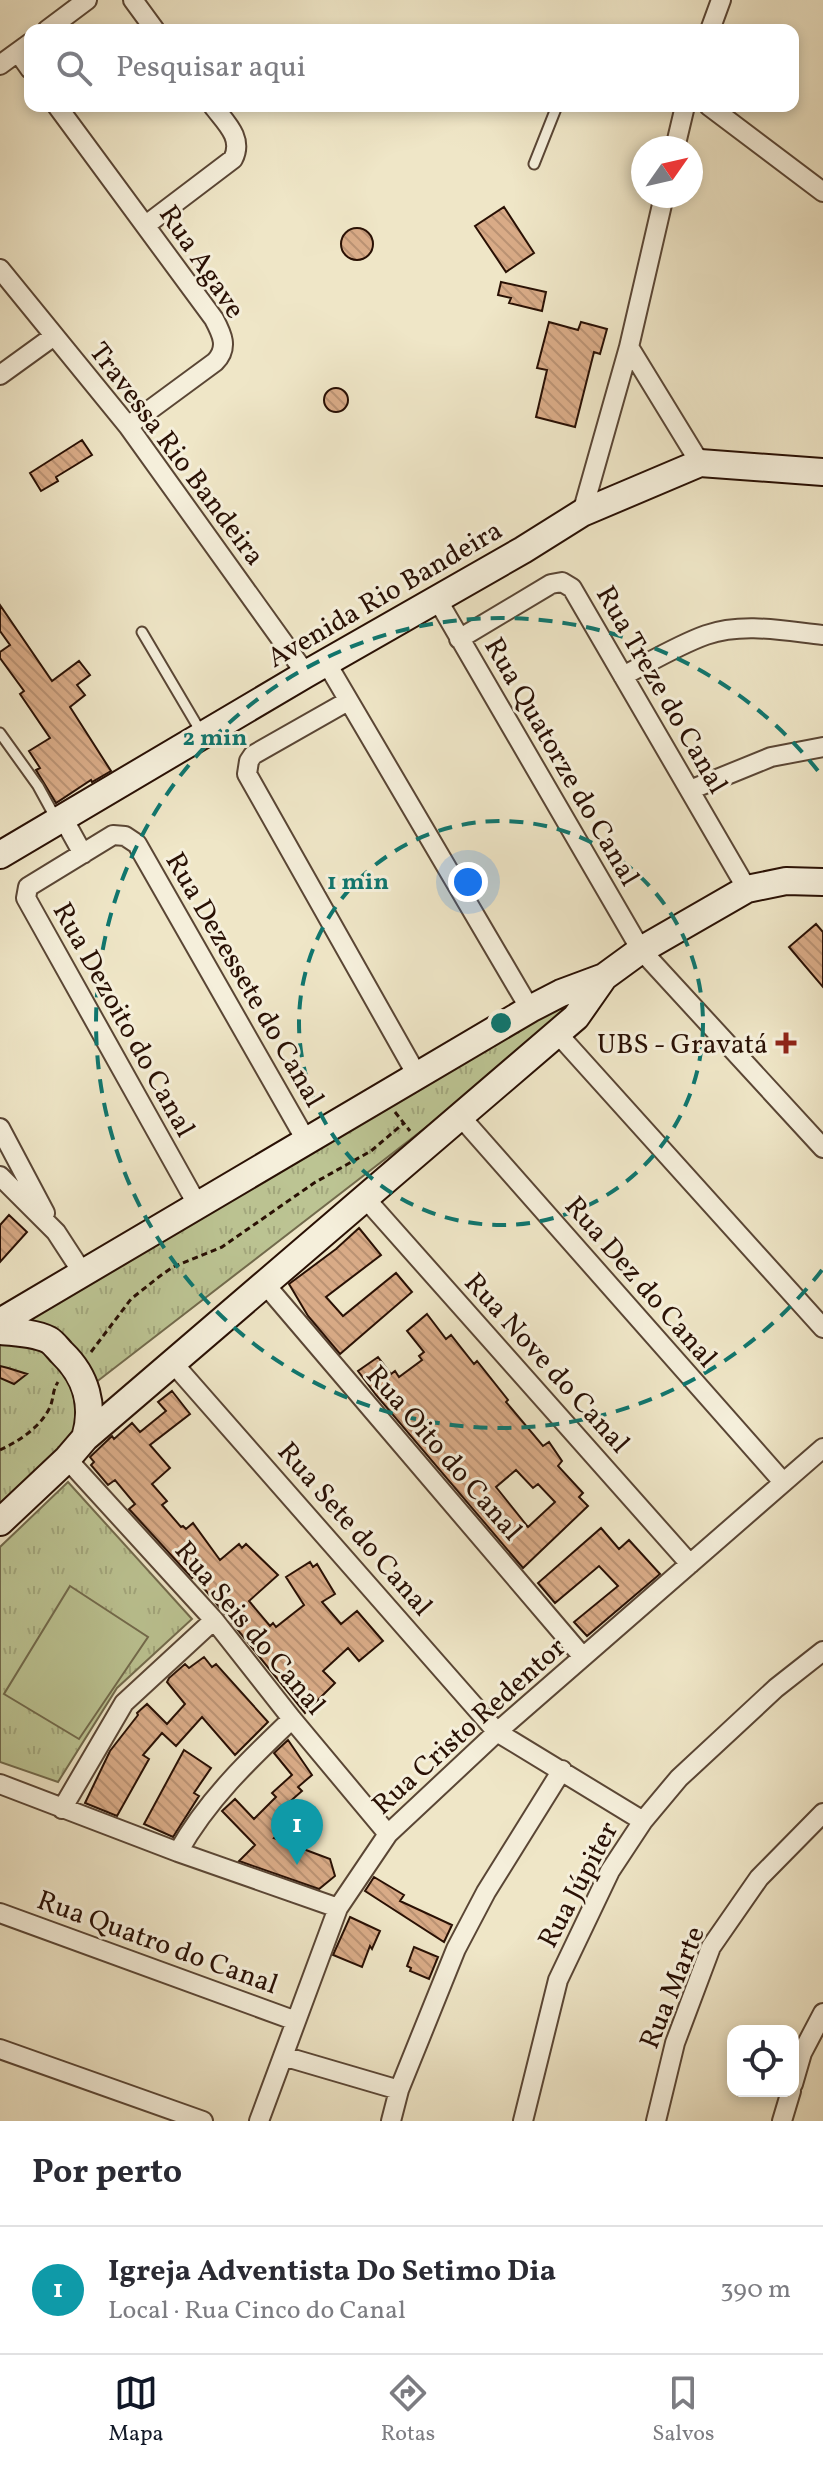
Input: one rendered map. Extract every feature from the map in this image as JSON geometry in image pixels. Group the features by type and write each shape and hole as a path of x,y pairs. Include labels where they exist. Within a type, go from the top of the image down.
{"street":[{"path":"55,24 87,0"},
{"path":"133,0 151,24"},
{"path":"712,24 721,0"},
{"path":"0,65 24,48"},
{"name":"Rua Agave","path":"61,112 222,334 224,349 215,362 128,426"},
{"path":"146,225 233,159 237,151 234,134 218,112"},
{"path":"678,136 684,112"},
{"path":"717,112 823,192"},
{"path":"582,513 629,347 661,208"},
{"name":"Travessa Rio Bandeira","path":"0,269 128,426 316,668 348,701 530,1009"},
{"path":"0,375 54,336"},
{"path":"629,347 700,463"},
{"name":"Avenida Rio Bandeira","path":"0,855 582,513 700,463 823,472"},
{"name":"Rua Treze do Canal","path":"459,639 551,584 562,582 572,588 747,889"},
{"name":"Rua Quatorze do Canal","path":"437,599 641,950 823,1148"},
{"path":"623,676 707,635 726,631 755,628 823,635"},
{"path":"348,701 253,755 247,774 418,1077"},
{"path":"690,790 771,757 823,747"},
{"path":"60,819 83,854"},
{"name":"Rua Dezoito do Canal","path":"137,844 125,836 113,835 28,887 26,898 197,1204"},
{"name":"Rua Dezessete do Canal","path":"137,844 307,1142"},
{"path":"0,1322 530,1009 604,977 641,950 747,889 786,881 823,882"},
{"path":"0,1522 85,1438 576,1017 604,977"},
{"path":"505,1024 518,1027 525,1034 529,1056"},
{"path":"557,1033 823,1328"},
{"name":"Rua Dez do Canal","path":"460,1116 783,1482"},
{"path":"0,1128 56,1232 82,1272"},
{"path":"0,1176 56,1232"},
{"name":"Rua Nove do Canal","path":"365,1198 690,1564"},
{"name":"Rua Oito do Canal","path":"264,1283 583,1657"},
{"path":"0,1331 48,1340 76,1367 90,1409 85,1438"},
{"name":"Rua Sete do Canal","path":"172,1362 497,1732 643,1821"},
{"name":"Rua Cristo Redentor","path":"259,2121 338,1908 388,1834 497,1732 823,1448"},
{"name":"Rua Seis do Canal","path":"67,1459 214,1620 388,1834"},
{"path":"62,1809 124,1703 214,1620"},
{"name":"Rua Júpiter","path":"523,2121 558,1980 610,1871 643,1821 679,1778 776,1688 823,1651"},
{"path":"178,1852 195,1823 239,1769 292,1719"},
{"path":"391,2121 399,2090 456,1949 486,1892 562,1770"},
{"path":"0,1784 178,1852 338,1908"},
{"name":"Rua Marte","path":"656,2121 675,2043 711,1947 759,1878 823,1813"},
{"name":"Rua Quatro do Canal","path":"0,1913 296,2021"},
{"path":"799,2063 823,2013"},
{"path":"0,2049 203,2121"},
{"path":"283,2056 399,2090"},
{"path":"782,2121 789,2097"}],"lane":[{"path":"534,164 555,112"},
{"path":"142,632 203,735"},
{"path":"0,733 60,819"}],"path":[{"path":"388,1103 417,1140"},
{"path":"90,1353 131,1299 160,1276 173,1267 222,1247 314,1183 371,1151 404,1123"},
{"path":"0,1450 40,1422 52,1403 51,1392 63,1377"}],"green space":[{"path":"632,959 552,1030 86,1390 76,1367 0,1331"},
{"path":"15,1342 45,1352 62,1369 72,1388 76,1433 0,1506 0,1344"},
{"path":"68,1482 192,1619 117,1688 58,1782 0,1762 0,1547"},
{"path":"70,1586 148,1637 79,1739 4,1694"}],"building":[{"path":"504,207 534,253 506,272 475,226"},
{"path":"357,228 368,233 373,244 368,255 357,260 346,255 341,244 346,233"},
{"path":"501,282 546,292 542,311 509,303 511,298 498,295"},
{"path":"549,322 578,330 581,322 607,329 600,354 594,352 575,427 536,417 547,370 537,368"},
{"path":"336,388 344,392 348,400 344,408 336,412 328,408 324,400 328,392"},
{"path":"82,440 92,455 56,477 58,481 41,491 30,473"},
{"path":"0,605 52,681 79,661 90,675 77,685 85,695 70,707 111,771 56,803 36,770 40,768 29,751 50,738 20,694 24,691 0,658 0,652 10,645 0,631"},
{"path":"816,924 823,932 823,987 789,947"},
{"path":"9,1215 27,1232 0,1262 0,1225"},
{"path":"359,1228 381,1255 326,1297 343,1316 396,1273 412,1292 340,1354 308,1316 289,1284"},
{"path":"427,1314 446,1339 451,1335 474,1364 477,1361 543,1446 549,1442 562,1461 558,1466 583,1493 579,1497 588,1506 523,1568 358,1371 378,1357 391,1374 395,1371 399,1377 422,1360 419,1356 424,1352 407,1331","holes":["516,1470 533,1488 538,1484 555,1502 528,1527 496,1487"]},
{"path":"0,1366 27,1374 14,1384 0,1378"},
{"path":"172,1391 190,1414 150,1445 170,1468 152,1484 167,1501 162,1505 181,1527 186,1529 193,1523 220,1560 239,1544 242,1548 246,1544 278,1575 249,1601 270,1626 273,1623 276,1627 304,1605 286,1577 310,1562 313,1567 317,1564 335,1594 322,1602 341,1624 357,1611 383,1641 359,1661 348,1648 323,1671 335,1683 305,1713 194,1576 192,1578 129,1509 135,1504 115,1480 108,1485 91,1465 94,1462 90,1457 112,1436 114,1439 132,1423 140,1432 166,1411 158,1402"},
{"path":"601,1528 619,1549 629,1540 660,1574 587,1636 574,1622 618,1586 599,1566 555,1603 538,1583"},
{"path":"204,1657 212,1667 216,1664 268,1722 235,1755 202,1717 176,1746 162,1733 143,1755 149,1759 117,1816 85,1803 110,1751 137,1713 147,1704 167,1724 185,1704 167,1682 169,1678 185,1664 189,1668"},
{"path":"288,1740 312,1775 298,1787 302,1791 278,1812 283,1816 273,1825 280,1832 274,1838 330,1859 335,1876 319,1889 239,1861 255,1845 222,1811 235,1799 254,1819 276,1797 272,1793 292,1775 274,1753"},
{"path":"184,1750 211,1768 194,1793 199,1796 173,1837 144,1824"},
{"path":"374,1877 404,1895 400,1901 452,1925 444,1942 365,1891"},
{"path":"350,1917 380,1931 362,1967 333,1955"},
{"path":"414,1947 438,1957 429,1979 410,1971 411,1968 407,1966"}],"place":[{"name":"UBS - Gravatá","path":"786,1043"},
{"name":"Igreja Adventista Do Setimo Dia","path":"297,1865"}]}
